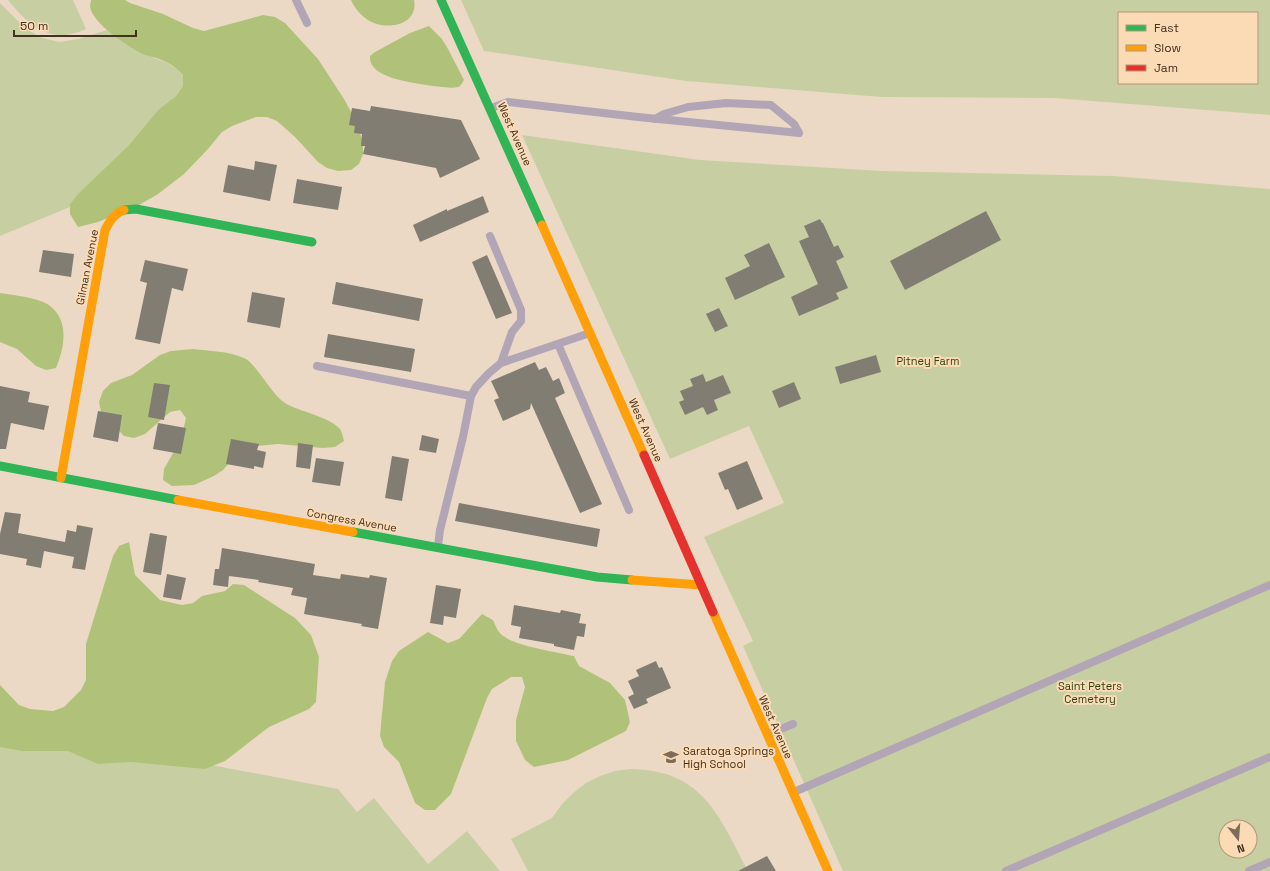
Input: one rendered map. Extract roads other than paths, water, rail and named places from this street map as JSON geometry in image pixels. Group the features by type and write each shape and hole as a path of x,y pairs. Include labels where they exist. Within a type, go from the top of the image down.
{"street":[{"name":"West Avenue","path":"441,0 590,333 766,735 828,871"},
{"name":"Gilman Avenue","path":"61,478 105,230 112,217 123,209 136,209 312,242"},
{"name":"Congress Avenue","path":"0,466 437,548 597,576 675,584 701,585"}],"lane":[{"path":"296,0 307,23"},
{"path":"490,108 508,102 655,119 799,133 794,124 771,105 726,103 688,107 664,114 655,119"},
{"path":"490,236 521,310 521,321 512,332 501,363"},
{"path":"437,548 471,396 476,387 501,363 590,333"},
{"path":"558,344 629,510"},
{"path":"317,366 471,396"},
{"path":"793,793 1270,585"},
{"path":"766,735 793,724"},
{"path":"1006,871 1270,757"},
{"path":"1249,871 1270,862"}],"place":[{"name":"Saratoga Springs High School","path":"671,757"}],"park label":[{"name":"Pitney Farm","path":"928,361"},
{"name":"Saint Peters Cemetery","path":"1090,692"}]}
